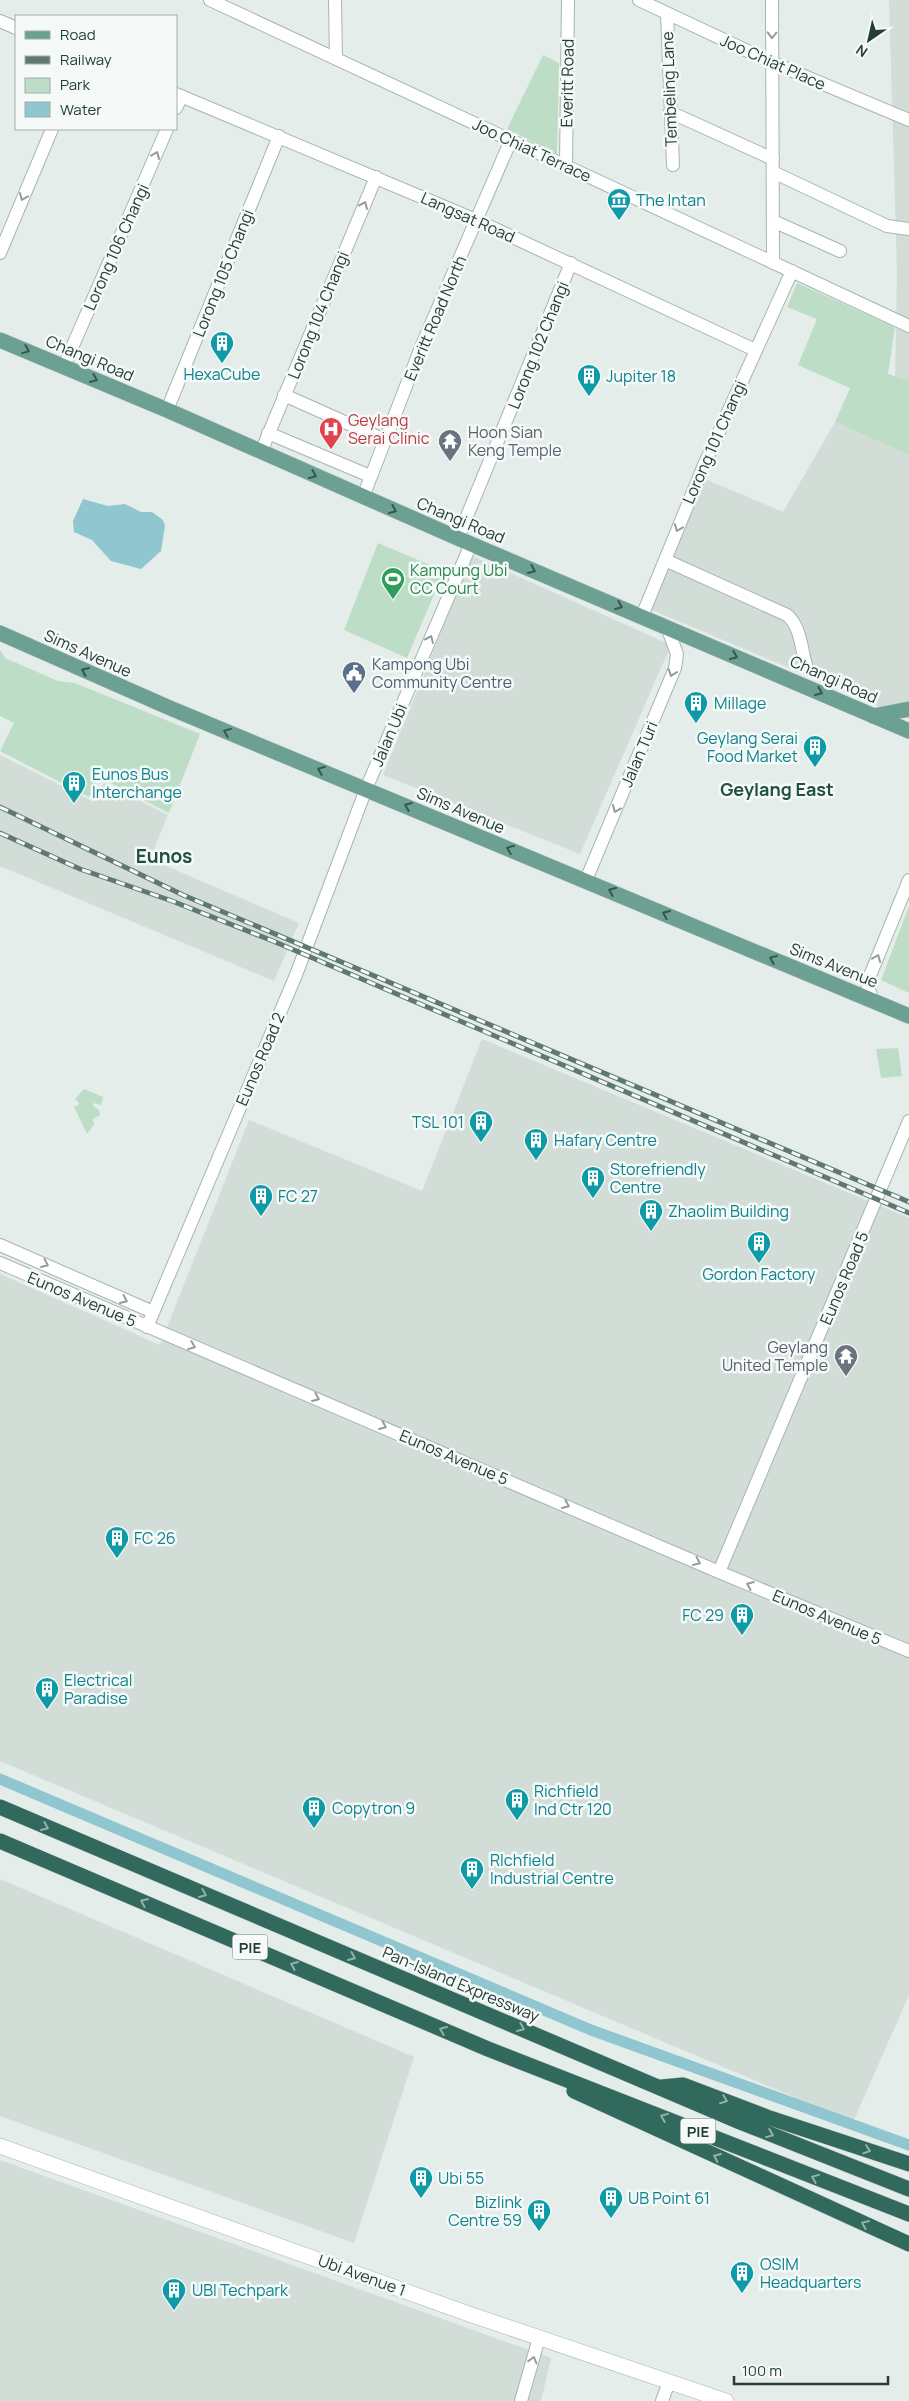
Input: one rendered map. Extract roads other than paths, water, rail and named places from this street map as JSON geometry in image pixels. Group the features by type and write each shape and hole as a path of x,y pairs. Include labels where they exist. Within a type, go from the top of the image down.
{"highway":[{"name":"Pan-Island Expressway","path":"0,1808 740,2122 909,2189"},
{"name":"PIE","path":"0,1841 488,2049 909,2214"},
{"path":"488,2049 610,2109 908,2244"},
{"path":"660,2087 683,2085 767,2117 909,2164"}],"main road":[{"name":"Changi Road","path":"0,340 167,410 464,541 909,731"},
{"name":"Sims Avenue","path":"0,633 170,708 909,1016"},
{"path":"874,716 909,709"}],"street":[{"name":"Joo Chiat Terrace","path":"210,0 909,326"},
{"path":"335,0 336,59"},
{"name":"Everitt Road","path":"566,166 568,0"},
{"name":"Joo Chiat Place","path":"639,0 771,62 902,115 909,120"},
{"path":"772,0 774,263"},
{"name":"Tembeling Lane","path":"667,13 672,165"},
{"path":"0,21 15,28"},
{"name":"Langsat Road","path":"179,95 476,220 755,350"},
{"path":"670,112 888,226 909,229"},
{"path":"0,253 52,130"},
{"name":"Lorong 106 Changi","path":"64,366 167,130"},
{"name":"Lorong 105 Changi","path":"167,410 279,136"},
{"name":"Everitt Road North","path":"363,497 476,220 511,140"},
{"name":"Lorong 104 Changi","path":"261,452 376,177"},
{"path":"773,221 840,251"},
{"name":"Lorong 102 Changi","path":"464,541 492,454 571,263"},
{"name":"Lorong 101 Changi","path":"642,616 704,465 792,271"},
{"path":"284,396 385,440"},
{"path":"268,433 370,476"},
{"name":"Jalan Ubi","path":"366,789 464,541"},
{"path":"665,560 787,615 794,621 798,631 806,664"},
{"name":"Jalan Turi","path":"586,880 675,668 677,654 667,627"},
{"name":"Eunos Road 2","path":"147,1327 296,975 366,789"},
{"path":"872,999 867,982 909,880"},
{"name":"Eunos Road 5","path":"719,1572 909,1121"},
{"name":"Eunos Avenue 5","path":"0,1245 153,1312"},
{"name":"Eunos Avenue 5","path":"0,1263 719,1572 909,1651"},
{"name":"Ubi Avenue 1","path":"0,2146 539,2338 726,2401"},
{"path":"522,2401 539,2338"},
{"path":"662,2401 669,2382"}],"water":[{"path":"83,499 108,506 125,504 141,512 152,512 163,520 165,526 161,551 141,569 111,561 92,540 74,532 73,521"}],"waterway":[{"path":"0,1779 591,2030 909,2145"}],"railway":[{"path":"0,807 183,895 909,1202"},
{"path":"0,833 80,869 172,901 273,941 909,1213"}],"place":[{"name":"The Intan","path":"619,221"},
{"name":"HexaCube","path":"222,364"},
{"name":"Jupiter 18","path":"589,397"},
{"name":"Geylang Serai Clinic","path":"331,450"},
{"name":"Hoon Sian Keng Temple","path":"450,462"},
{"name":"Kampung Ubi CC Court","path":"393,600"},
{"name":"Kampong Ubi Community Centre","path":"354,694"},
{"name":"Millage","path":"696,724"},
{"name":"Geylang Serai Food Market","path":"815,768"},
{"name":"Eunos Bus Interchange","path":"74,804"},
{"name":"TSL 101","path":"481,1143"},
{"name":"Hafary Centre","path":"536,1161"},
{"name":"Storefriendly Centre","path":"593,1199"},
{"name":"FC 27","path":"261,1217"},
{"name":"Zhaolim Building","path":"651,1232"},
{"name":"Gordon Factory","path":"759,1264"},
{"name":"Geylang United Temple","path":"846,1377"},
{"name":"FC 26","path":"117,1559"},
{"name":"FC 29","path":"742,1636"},
{"name":"Electrical Paradise","path":"47,1710"},
{"name":"Richfield Ind Ctr 120","path":"517,1821"},
{"name":"Copytron 9","path":"314,1829"},
{"name":"RIchfield Industrial Centre","path":"472,1890"},
{"name":"Ubi 55","path":"421,2199"},
{"name":"UB Point 61","path":"611,2219"},
{"name":"Bizlink Centre 59","path":"539,2232"},
{"name":"OSIM Headquarters","path":"742,2294"},
{"name":"UBI Techpark","path":"174,2311"}],"district":[{"name":"Geylang East","path":"777,789"},
{"name":"Eunos","path":"164,856"}]}
